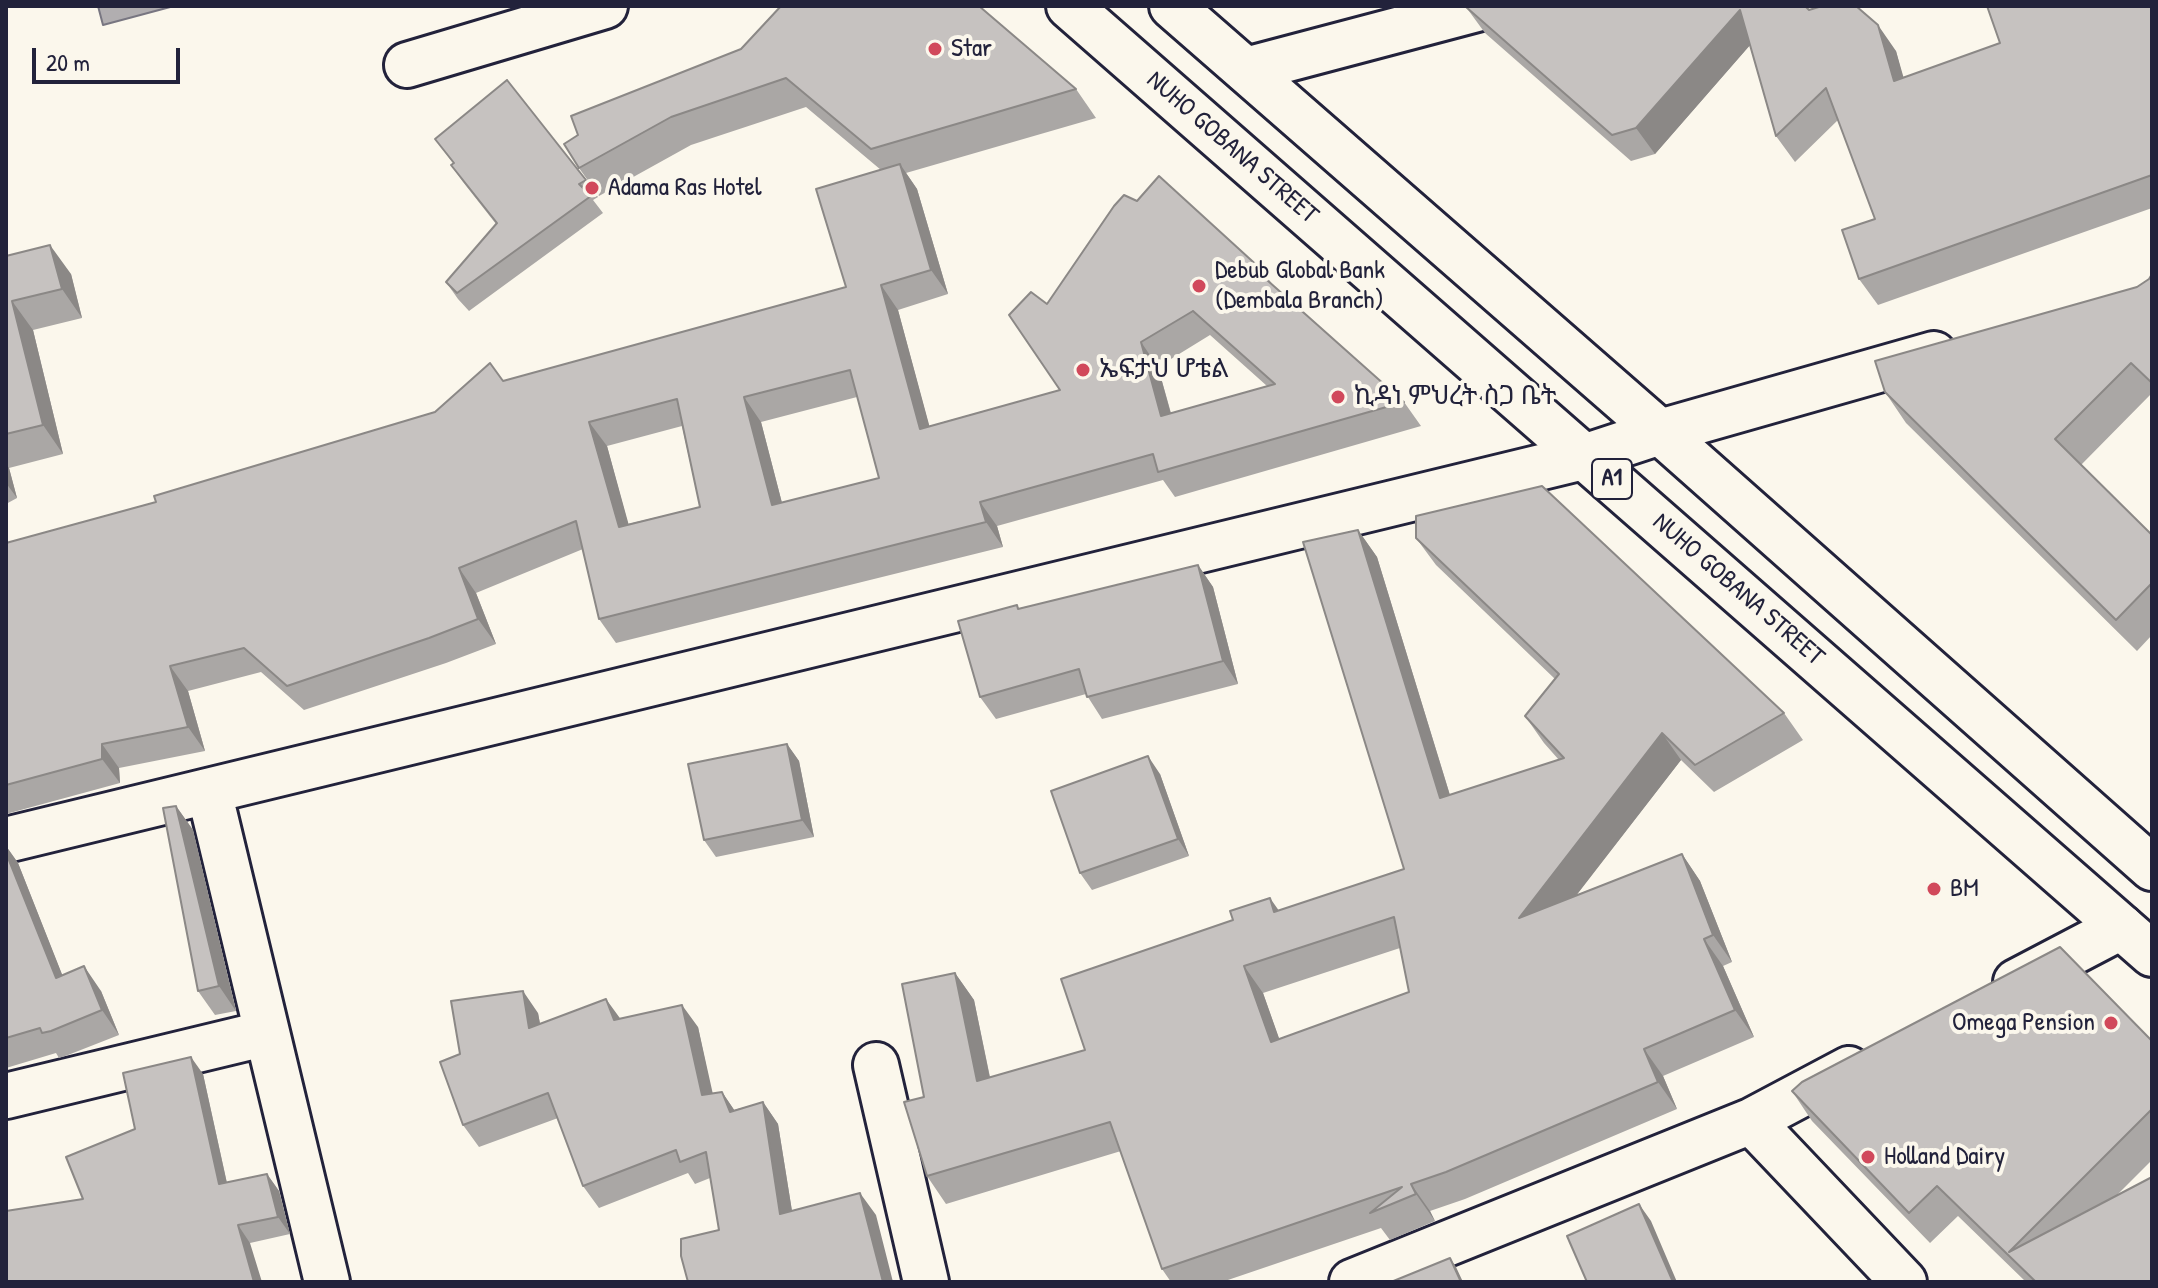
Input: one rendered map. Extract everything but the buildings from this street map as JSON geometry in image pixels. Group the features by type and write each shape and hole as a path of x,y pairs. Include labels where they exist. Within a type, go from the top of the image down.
{"street":[{"path":"407,65 605,6"},
{"name":"NUHO GOBANA STREET","path":"1069,6 1587,456 2136,941"},
{"name":"A1","path":"1172,6 1660,432 2152,868"},
{"path":"1246,70 1488,6"},
{"path":"6,840 1587,456 1660,432 1968,345"},
{"path":"209,791 327,1282"},
{"path":"1984,999 2136,941"},
{"path":"6,1096 267,1033"},
{"path":"1352,1282 1751,1121 1888,1049"},
{"path":"876,1065 926,1282"},
{"path":"1751,1121 1904,1282"}],"shaded area":[{"path":"98,6 174,6 103,25"}],"place":[{"name":"Star","path":"935,49"},
{"name":"Adama Ras Hotel","path":"592,188"},
{"name":"Debub Global Bank (Dembala Branch)","path":"1199,286"},
{"name":"ኤፍታህ ሆቴል","path":"1083,370"},
{"name":"ኪዳነ ምህረት ስጋ ቤት","path":"1338,397"},
{"name":"BM","path":"1934,889"},
{"name":"Omega Pension","path":"2111,1023"},
{"name":"Holland Dairy","path":"1868,1157"}]}
